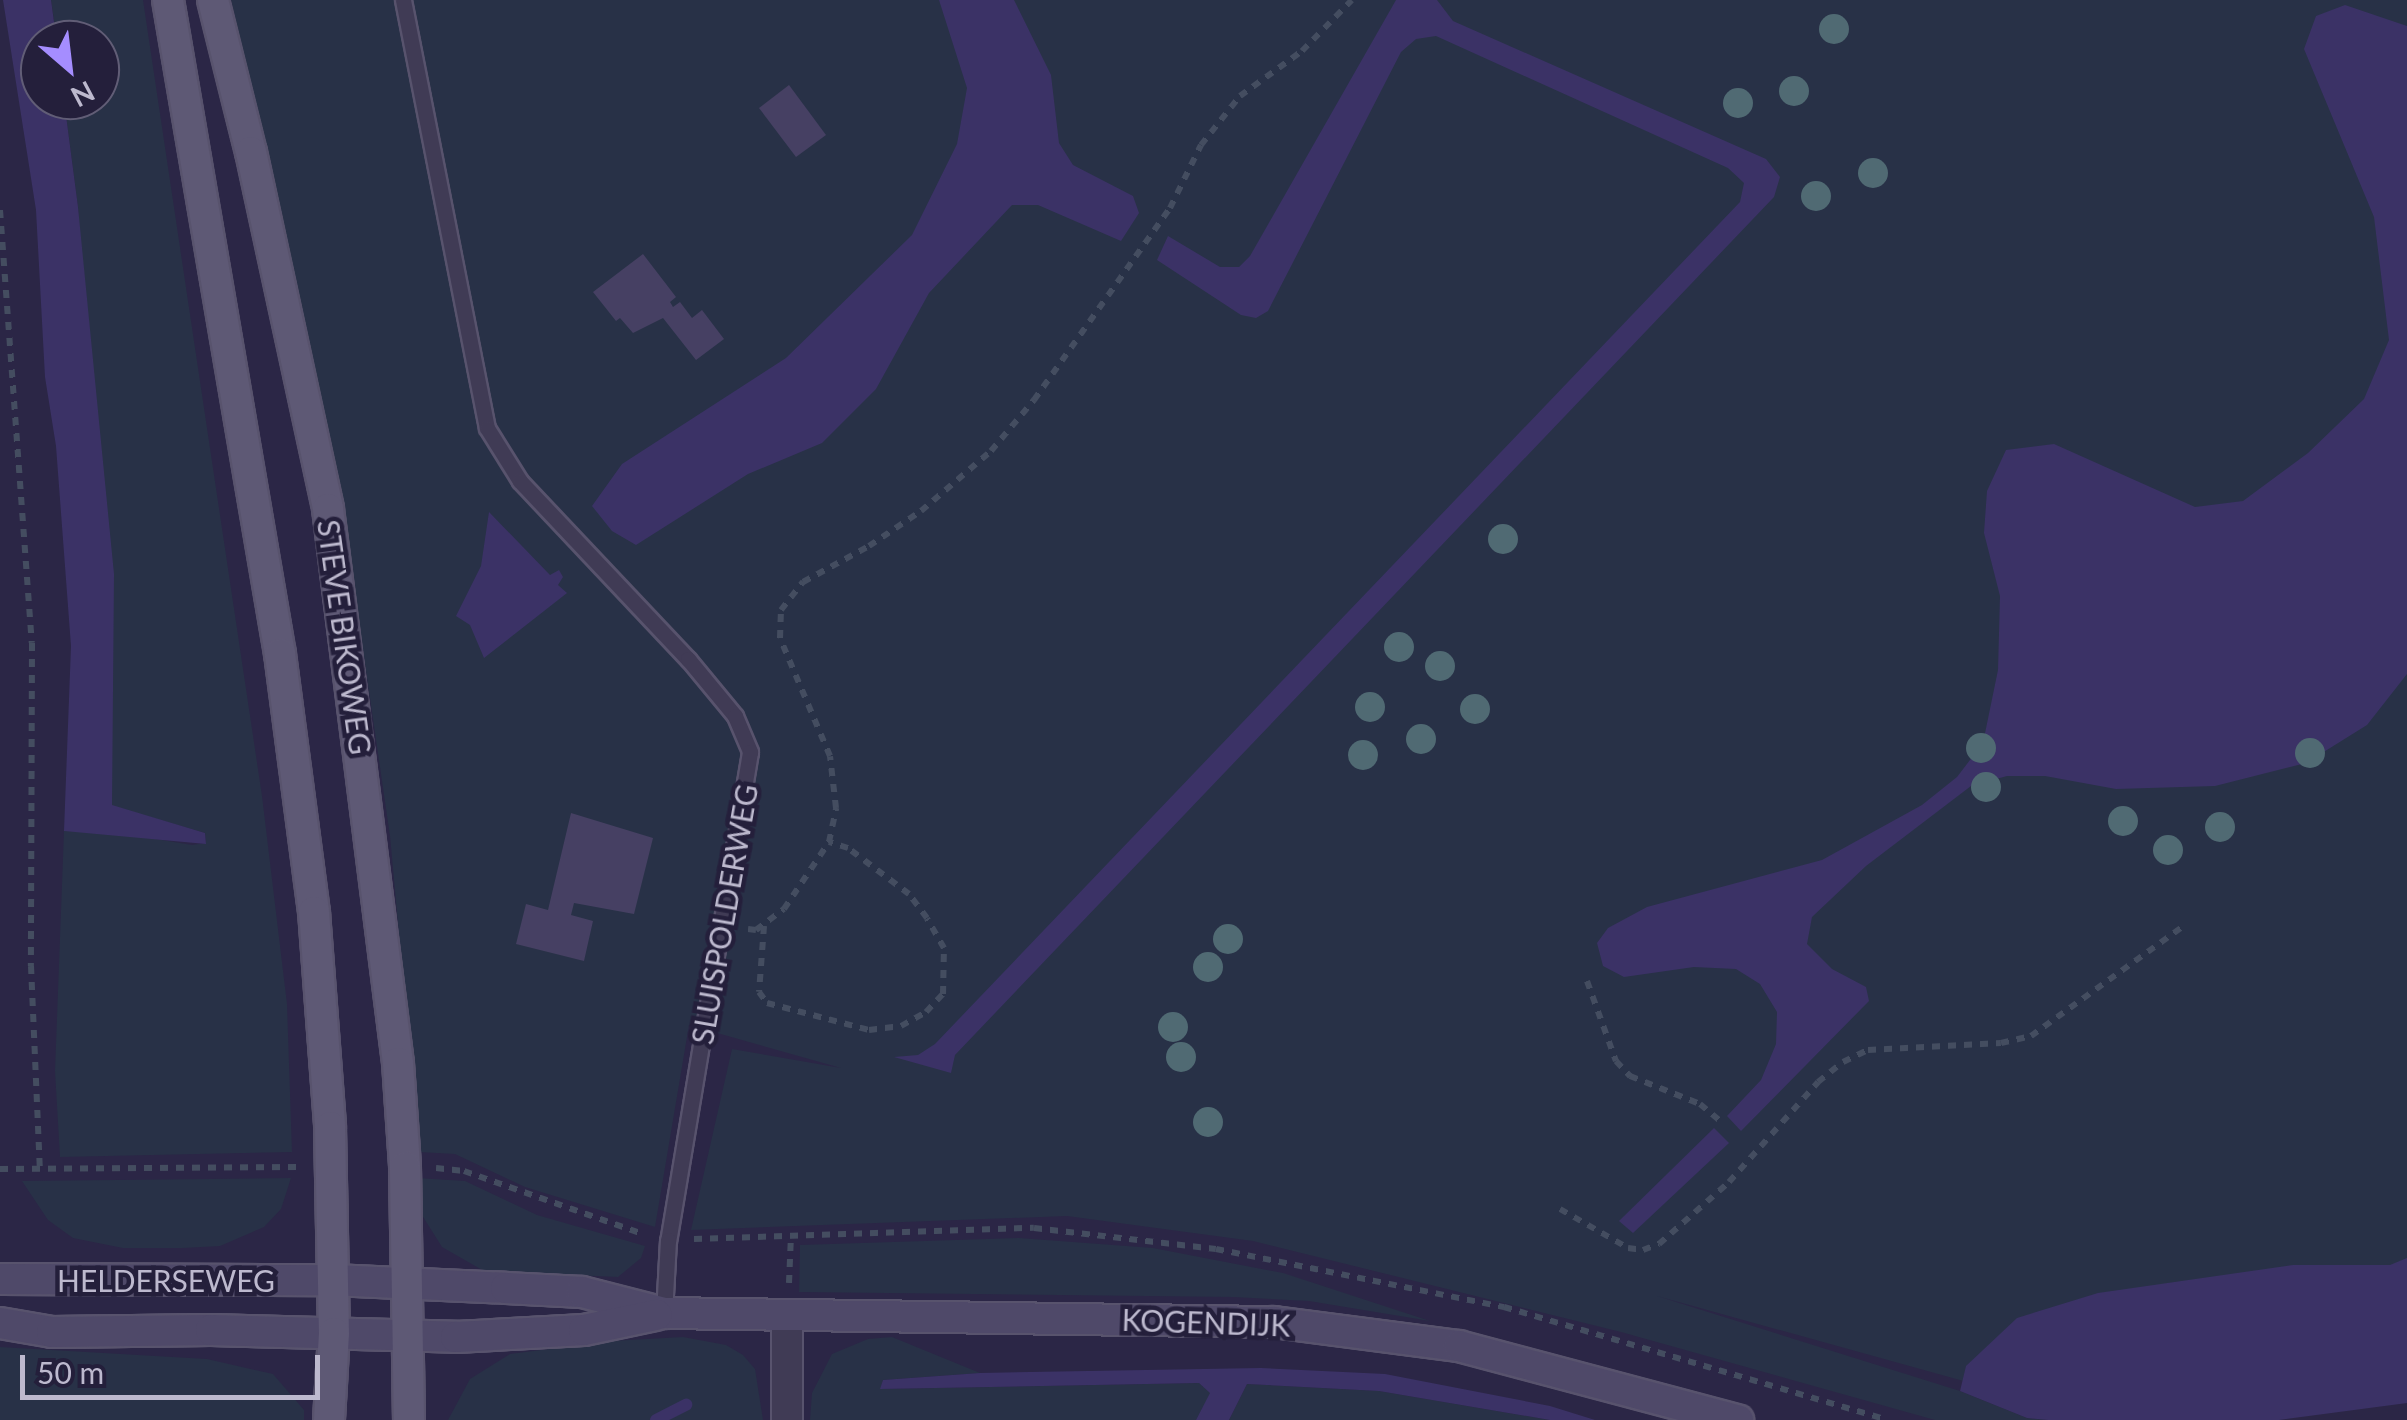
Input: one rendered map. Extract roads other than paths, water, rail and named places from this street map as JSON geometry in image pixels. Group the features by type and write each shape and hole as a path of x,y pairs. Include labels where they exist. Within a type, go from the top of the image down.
{"main road":[{"path":"168,0 258,518 300,802 324,1028 334,1334 329,1420"},
{"name":"STEVE BIKOWEG","path":"213,0 251,152 328,509 386,944 405,1167 409,1420"}],"street":[{"name":"HELDERSEWEG","path":"0,1280 333,1280"},
{"path":"333,1280 582,1292 664,1313"},
{"path":"334,1334 409,1336 584,1330 664,1313"},
{"name":"KOGENDIJK","path":"664,1313 1226,1319 1330,1328 1459,1346 1738,1420"},
{"path":"787,1420 788,1316"},
{"name":"HELDERSEWEG","path":"0,1323 52,1332 334,1334"}],"lane":[{"name":"SLUISPOLDERWEG","path":"403,0 487,428 500,456 736,716 750,752 668,1240 664,1313"}],"waterway":[{"path":"656,1420 686,1405"}]}
